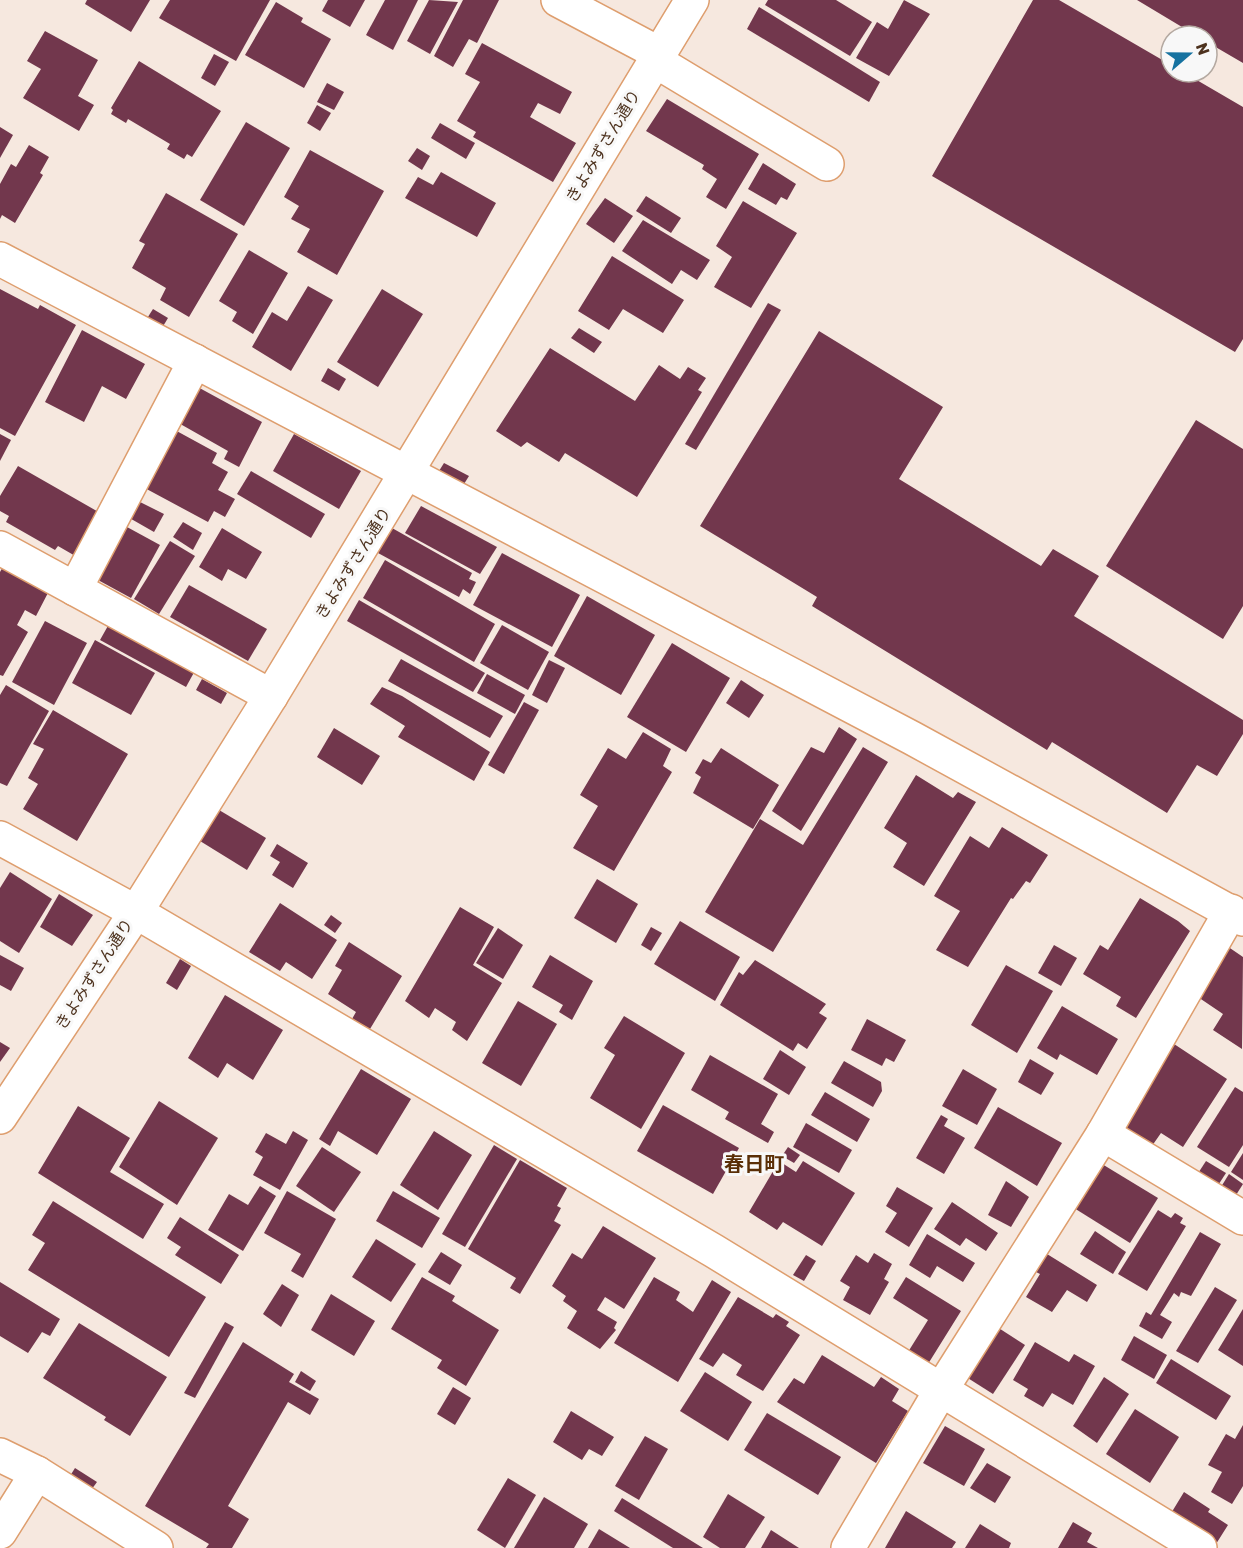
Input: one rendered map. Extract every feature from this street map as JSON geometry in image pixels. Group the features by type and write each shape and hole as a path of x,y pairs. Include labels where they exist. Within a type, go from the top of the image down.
{"street":[{"path":"558,0 656,56 827,164"},
{"name":"きよみずさん通り","path":"0,1117 136,912 271,696 408,473 656,56 692,0"},
{"path":"0,259 912,738 1237,915 941,1390 848,1548"},
{"path":"75,589 195,361"},
{"path":"0,548 271,696"},
{"path":"0,838 136,912 714,1251 1200,1548"},
{"path":"1102,1134 1243,1218"},
{"path":"0,1455 37,1473 156,1548"},
{"path":"0,1532 37,1473"}],"building":[{"path":"87,0 150,0 131,32 85,4"},
{"path":"170,0 270,0 236,61 159,18"},
{"path":"328,0 365,0 350,27 322,11"},
{"path":"385,0 418,0 393,50 366,35"},
{"path":"429,0 458,2 430,54 407,41"},
{"path":"463,0 499,0 477,43 469,39 453,67 434,56"},
{"path":"768,0 836,0 872,22 850,56 765,5"},
{"path":"904,0 930,14 889,76 856,58 877,22 888,29"},
{"path":"1033,0 1059,0 1159,58 1159,84 1204,84 1243,107 1243,339 1235,352 932,176"},
{"path":"1137,0 1243,0 1243,63 1219,49 1219,24 1177,24"},
{"path":"276,2 303,18 301,22 331,39 304,88 245,55"},
{"path":"759,7 880,82 869,102 747,29"},
{"path":"45,31 98,60 78,96 94,105 79,131 23,98 41,69 27,61"},
{"path":"482,43 572,92 560,114 538,103 530,117 576,143 553,182 473,137 476,132 457,121 480,82 465,74"},
{"path":"214,54 229,62 215,86 201,78"},
{"path":"139,61 221,111 192,157 187,154 184,159 167,149 170,144 128,119 126,123 111,114 113,110 111,108"},
{"path":"327,83 344,92 334,110 317,102"},
{"path":"667,99 759,154 726,209 706,197 717,179 702,169 704,165 646,131"},
{"path":"317,105 331,113 320,131 307,123"},
{"path":"246,122 290,148 244,226 200,200"},
{"path":"440,123 475,143 466,159 431,138"},
{"path":"0,127 13,135 0,158"},
{"path":"29,145 49,157 40,173 43,175 15,223 2,215 0,219 0,184 11,164 16,167"},
{"path":"417,148 430,156 422,170 408,161"},
{"path":"310,150 384,191 337,275 297,252 310,229 291,219 299,206 284,197"},
{"path":"763,163 796,184 787,200 781,197 776,205 748,189"},
{"path":"441,172 496,203 477,237 405,198 418,177 433,185"},
{"path":"166,193 238,234 189,317 160,300 166,288 132,268 145,244 139,241"},
{"path":"646,196 681,218 671,233 636,211"},
{"path":"605,198 633,216 614,243 586,224"},
{"path":"743,201 797,233 751,308 714,287 732,257 716,246"},
{"path":"643,220 710,260 697,280 681,270 672,284 622,251"},
{"path":"249,250 288,273 253,334 232,321 237,312 219,301"},
{"path":"612,256 684,300 663,333 623,309 609,330 578,311"},
{"path":"308,286 333,300 291,371 252,347 272,312 287,321"},
{"path":"0,289 38,309 40,305 76,325 15,436 0,428"},
{"path":"382,289 423,314 378,387 337,362"},
{"path":"768,303 781,310 696,450 685,444"},
{"path":"153,309 168,318 162,328 146,320"},
{"path":"579,328 602,342 594,353 571,338"},
{"path":"82,330 145,364 126,399 102,386 84,422 45,402"},
{"path":"819,331 943,407 899,479 1041,566 1053,549 1099,576 1074,616 1243,720 1243,734 1217,776 1197,765 1167,813 1052,742 1047,750 812,606 817,597 700,526"},
{"path":"550,348 635,401 659,365 680,379 688,367 706,378 698,390 702,392 637,497 565,453 559,462 527,442 521,447 496,431"},
{"path":"328,368 346,379 339,391 321,381"},
{"path":"194,385 262,422 239,467 224,459 228,451 175,421"},
{"path":"1196,420 1243,449 1243,606 1223,639 1106,566"},
{"path":"173,429 217,453 212,463 228,472 218,490 235,499 225,517 214,511 208,522 141,486"},
{"path":"0,434 11,440 0,461"},
{"path":"294,434 361,471 339,509 273,471"},
{"path":"444,463 469,476 459,492 434,479"},
{"path":"18,466 102,514 77,557 58,546 55,550 6,522 9,516 0,511 0,496"},
{"path":"251,471 325,514 311,538 237,494"},
{"path":"136,500 164,514 154,532 126,516"},
{"path":"421,506 497,547 480,574 405,533"},
{"path":"183,522 202,533 193,550 173,537"},
{"path":"127,527 160,545 131,598 98,580"},
{"path":"222,528 262,552 246,579 228,569 222,581 199,567"},
{"path":"392,528 472,573 469,579 476,582 470,594 463,589 459,597 378,553"},
{"path":"170,541 195,556 159,614 134,599"},
{"path":"502,553 580,595 552,647 473,605"},
{"path":"385,560 495,624 474,662 363,598"},
{"path":"5,563 50,589 36,616 25,610 17,625 28,632 3,676 0,675 0,572"},
{"path":"189,585 267,629 248,661 170,617"},
{"path":"587,596 655,635 621,695 554,656"},
{"path":"359,600 485,673 473,692 347,621"},
{"path":"45,621 87,643 54,705 12,682"},
{"path":"109,624 197,667 186,687 100,640"},
{"path":"502,625 549,652 528,690 480,663"},
{"path":"95,640 155,673 131,715 72,683"},
{"path":"672,643 730,678 686,752 627,717"},
{"path":"401,659 503,716 490,738 388,681"},
{"path":"549,660 565,668 547,703 532,695"},
{"path":"487,674 525,695 515,714 477,693"},
{"path":"202,679 227,693 221,704 196,690"},
{"path":"741,680 764,695 749,718 726,703"},
{"path":"6,685 49,711 7,786 0,783 0,695"},
{"path":"382,687 402,696 490,752 474,781 398,737 405,726 370,704"},
{"path":"524,702 539,710 504,774 488,765"},
{"path":"53,710 128,754 77,841 23,809 38,784 28,778 44,749 33,744"},
{"path":"839,727 857,739 801,831 772,811 811,747 824,753"},
{"path":"334,728 380,756 362,785 317,757"},
{"path":"643,732 671,749 663,766 672,772 614,871 573,848 598,806 580,795 608,748 626,759"},
{"path":"863,747 888,762 773,952 705,912 760,819 803,845"},
{"path":"721,748 779,785 753,829 693,793 701,777 695,773 703,759 711,763"},
{"path":"916,775 953,798 958,792 976,802 924,886 893,867 907,843 884,828"},
{"path":"219,810 266,838 247,870 200,841"},
{"path":"1002,827 1048,855 1030,883 1026,881 1013,899 1011,898 968,967 936,950 960,911 934,896 970,836 989,848"},
{"path":"277,844 308,863 293,888 272,875 280,862 270,856"},
{"path":"10,872 52,899 19,953 0,941 0,888"},
{"path":"597,879 638,904 616,943 574,918"},
{"path":"59,894 93,915 72,946 40,927"},
{"path":"1140,898 1190,931 1136,1018 1116,1006 1121,997 1083,974 1100,945 1108,950"},
{"path":"280,903 337,940 312,979 286,962 280,971 249,952"},
{"path":"460,907 494,927 473,965 502,983 467,1041 452,1030 456,1022 435,1008 429,1018 405,1001"},
{"path":"331,915 342,923 335,933 324,925"},
{"path":"680,921 740,957 715,1001 654,964"},
{"path":"651,927 662,933 651,951 641,945"},
{"path":"498,928 523,945 503,979 476,963"},
{"path":"349,942 402,976 370,1029 352,1019 356,1012 328,994 342,970 335,966"},
{"path":"1224,944 1243,957 1242,1049 1213,1030 1223,1014 1192,993"},
{"path":"1054,945 1077,958 1061,986 1038,973"},
{"path":"0,955 24,968 11,991 0,985"},
{"path":"550,955 593,981 572,1020 559,1012 563,1005 532,987"},
{"path":"180,959 191,966 177,990 166,983"},
{"path":"755,960 826,1004 819,1013 827,1018 807,1049 798,1043 793,1051 720,1005 739,972 743,975"},
{"path":"1006,965 1053,991 1017,1053 971,1025"},
{"path":"225,995 283,1030 253,1080 227,1063 218,1078 188,1058"},
{"path":"518,1001 557,1024 521,1086 482,1063"},
{"path":"1062,1006 1118,1039 1097,1075 1060,1054 1057,1060 1037,1048"},
{"path":"624,1016 685,1053 641,1129 590,1098 615,1055 604,1048"},
{"path":"867,1019 906,1040 894,1062 886,1058 882,1066 851,1050"},
{"path":"1168,1040 1227,1079 1183,1147 1161,1133 1147,1153 1111,1130"},
{"path":"0,1042 10,1048 0,1062"},
{"path":"780,1050 806,1067 789,1095 763,1079"},
{"path":"710,1055 778,1094 761,1124 774,1132 768,1143 725,1119 729,1112 691,1090"},
{"path":"1030,1059 1054,1073 1041,1095 1018,1082"},
{"path":"844,1061 881,1082 882,1091 873,1107 831,1083"},
{"path":"361,1069 411,1099 377,1155 338,1131 330,1146 319,1139"},
{"path":"963,1069 997,1089 977,1125 942,1106"},
{"path":"1235,1087 1243,1092 1243,1145 1229,1167 1197,1147"},
{"path":"825,1092 870,1119 857,1142 811,1115"},
{"path":"159,1101 218,1138 177,1205 119,1167"},
{"path":"663,1105 739,1148 713,1194 637,1151"},
{"path":"78,1106 130,1138 110,1172 164,1204 143,1239 38,1173"},
{"path":"998,1107 1062,1143 1037,1186 974,1148"},
{"path":"941,1115 948,1119 944,1126 965,1138 944,1174 916,1158"},
{"path":"806,1123 852,1150 839,1173 793,1147"},
{"path":"293,1131 308,1140 280,1190 253,1175 263,1157 255,1152 266,1133 286,1144"},
{"path":"434,1131 472,1155 438,1210 400,1185"},
{"path":"494,1145 517,1159 465,1247 442,1234"},
{"path":"322,1147 361,1172 334,1212 296,1186"},
{"path":"788,1147 800,1155 794,1163 782,1156"},
{"path":"1243,1153 1243,1180 1231,1172"},
{"path":"520,1160 567,1188 557,1206 561,1208 554,1221 561,1225 520,1294 510,1288 516,1278 468,1249"},
{"path":"779,1161 796,1172 803,1161 855,1193 822,1246 783,1222 777,1230 749,1212"},
{"path":"1206,1161 1226,1173 1213,1193 1193,1181"},
{"path":"1102,1164 1158,1198 1130,1243 1074,1208"},
{"path":"1229,1174 1243,1184 1231,1203 1216,1195"},
{"path":"1006,1181 1029,1197 1011,1227 988,1215"},
{"path":"260,1186 276,1196 243,1251 208,1230 229,1194 248,1205"},
{"path":"897,1187 933,1208 909,1247 885,1232 897,1213 886,1206"},
{"path":"287,1191 336,1219 303,1278 291,1271 301,1254 264,1233"},
{"path":"393,1191 440,1218 422,1248 376,1221"},
{"path":"53,1201 206,1297 169,1357 28,1270 45,1243 32,1235"},
{"path":"952,1202 998,1233 986,1251 966,1238 960,1246 934,1229"},
{"path":"1158,1210 1171,1218 1175,1213 1183,1218 1180,1223 1186,1226 1147,1291 1118,1274"},
{"path":"180,1217 239,1255 221,1284 175,1255 181,1247 167,1238"},
{"path":"603,1226 656,1258 624,1309 605,1297 597,1310 617,1322 614,1328 616,1330 600,1349 567,1328 577,1311 563,1301 566,1296 552,1286 572,1253 582,1259"},
{"path":"1095,1231 1126,1252 1113,1274 1080,1254"},
{"path":"1200,1232 1221,1244 1191,1296 1181,1292 1179,1297 1174,1293 1160,1315 1172,1322 1162,1339 1139,1326 1146,1312 1151,1315"},
{"path":"927,1234 975,1263 963,1282 937,1266 930,1278 909,1265"},
{"path":"376,1239 416,1264 391,1302 352,1277"},
{"path":"441,1252 462,1265 450,1285 428,1272"},
{"path":"874,1253 892,1264 884,1279 889,1282 870,1315 843,1300 850,1287 840,1281 856,1255 868,1263"},
{"path":"1047,1254 1097,1285 1087,1302 1067,1290 1052,1312 1026,1297 1040,1274 1036,1272"},
{"path":"806,1255 816,1261 804,1281 793,1275"},
{"path":"422,1277 455,1296 452,1301 499,1330 466,1386 437,1368 442,1360 391,1329"},
{"path":"654,1277 680,1292 676,1300 693,1312 712,1280 731,1292 678,1382 614,1343"},
{"path":"906,1277 961,1311 928,1364 908,1352 928,1320 893,1298"},
{"path":"0,1282 60,1319 50,1336 42,1332 28,1353 0,1336"},
{"path":"282,1284 299,1295 281,1327 263,1314"},
{"path":"1215,1287 1237,1300 1198,1363 1176,1351"},
{"path":"331,1294 375,1321 354,1356 311,1330"},
{"path":"738,1297 773,1318 776,1314 789,1322 786,1326 800,1335 763,1391 736,1375 742,1365 723,1353 713,1367 699,1359"},
{"path":"1243,1309 1243,1366 1218,1350"},
{"path":"225,1322 234,1327 195,1398 184,1393"},
{"path":"79,1323 167,1377 130,1436 104,1420 106,1417 43,1378"},
{"path":"994,1325 1025,1345 993,1394 963,1375"},
{"path":"1134,1336 1167,1355 1154,1379 1121,1360"},
{"path":"243,1342 294,1374 289,1382 319,1399 310,1415 288,1402 228,1506 249,1519 232,1548 206,1548 209,1544 145,1506"},
{"path":"1035,1342 1069,1362 1074,1354 1095,1366 1073,1405 1052,1393 1043,1407 1024,1396 1028,1389 1013,1380"},
{"path":"822,1355 874,1387 881,1377 899,1389 892,1401 908,1411 876,1463 777,1402 794,1378 804,1384"},
{"path":"1171,1359 1231,1396 1216,1420 1156,1383"},
{"path":"301,1371 316,1381 310,1391 295,1382"},
{"path":"705,1372 752,1402 728,1441 680,1411"},
{"path":"1104,1377 1129,1394 1097,1443 1073,1426"},
{"path":"453,1387 471,1398 455,1425 437,1414"},
{"path":"1135,1409 1179,1437 1150,1483 1106,1454"},
{"path":"571,1411 614,1437 602,1456 589,1449 582,1460 553,1442"},
{"path":"767,1413 841,1457 818,1495 744,1450"},
{"path":"1243,1425 1243,1486 1232,1504 1211,1492 1222,1472 1208,1465 1226,1434 1235,1439"},
{"path":"945,1426 985,1449 964,1486 923,1463"},
{"path":"645,1436 668,1449 639,1500 615,1486"},
{"path":"987,1463 1011,1477 995,1503 970,1488"},
{"path":"75,1468 97,1482 86,1497 65,1484"},
{"path":"508,1478 536,1495 505,1548 477,1530"},
{"path":"1184,1492 1210,1509 1208,1512 1228,1525 1216,1544 1170,1515"},
{"path":"728,1494 765,1517 745,1548 720,1548 703,1537"},
{"path":"544,1497 588,1524 574,1548 514,1548"},
{"path":"622,1498 703,1548 673,1548 614,1511"},
{"path":"906,1511 956,1542 952,1548 885,1548"},
{"path":"1073,1522 1092,1533 1087,1542 1098,1548 1058,1548"},
{"path":"980,1524 1011,1543 1009,1548 965,1548"},
{"path":"599,1529 630,1548 588,1548"},
{"path":"771,1530 799,1548 761,1548"}],"district":[{"name":"春日町","path":"754,1164"}]}
